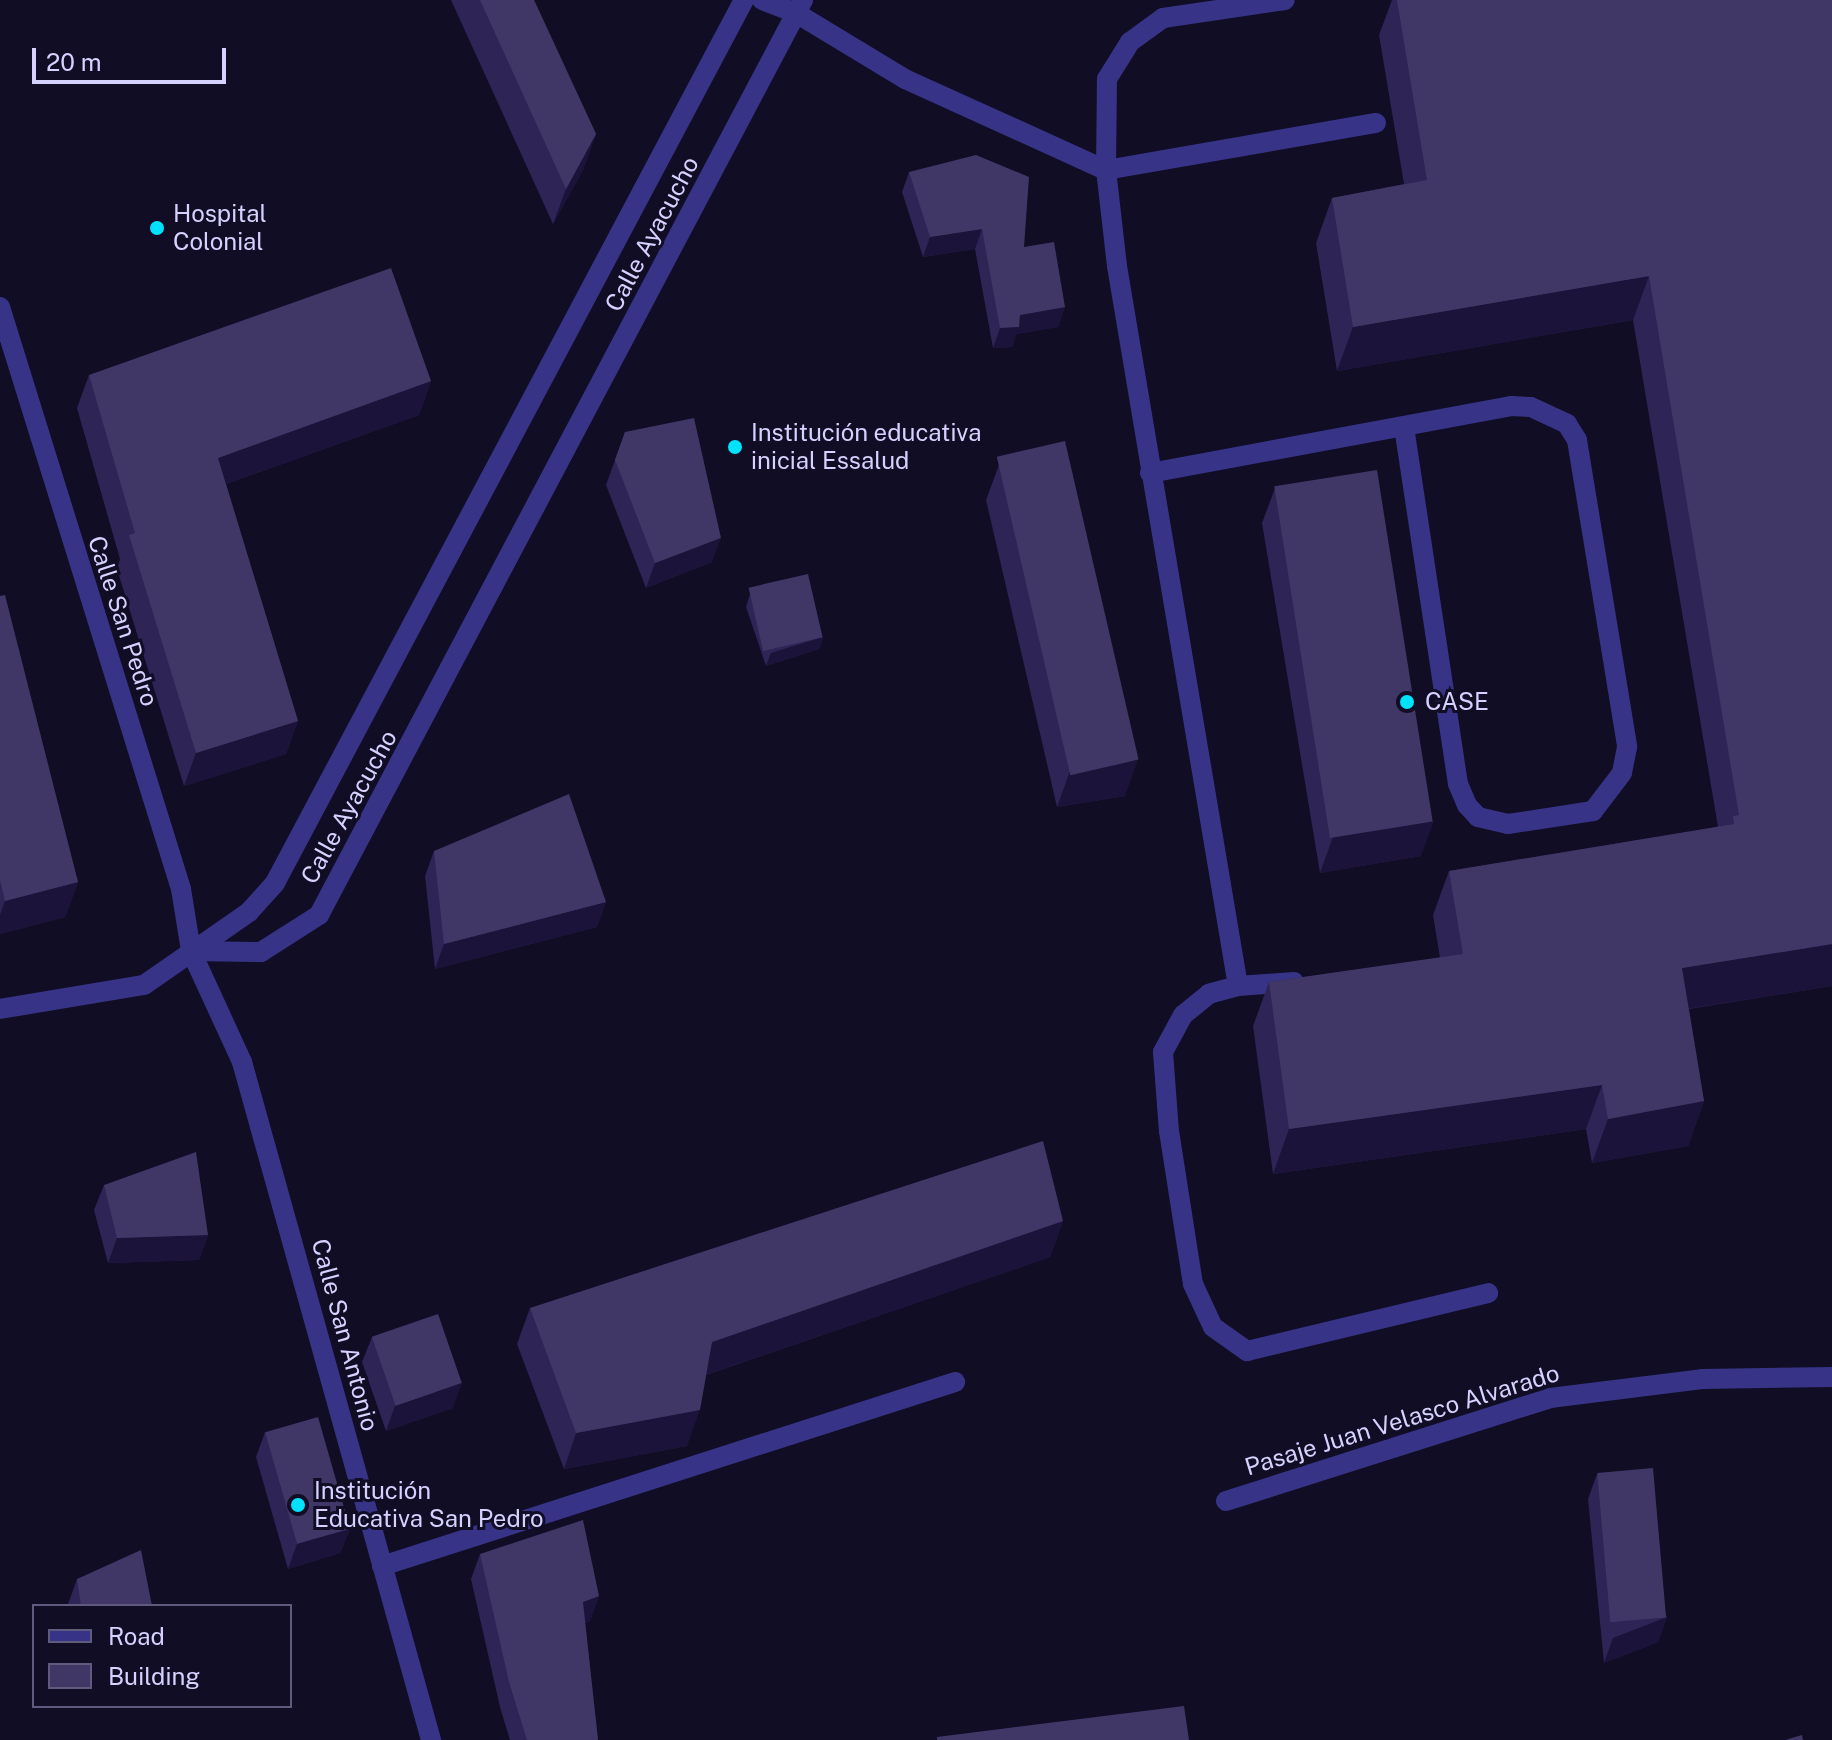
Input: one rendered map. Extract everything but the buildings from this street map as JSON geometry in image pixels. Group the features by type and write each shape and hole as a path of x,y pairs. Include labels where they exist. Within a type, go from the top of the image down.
{"street":[{"name":"Calle Ayacucho","path":"191,951 249,912 275,883 744,0"},
{"path":"762,0 800,7 905,79 1106,170 1376,123"},
{"path":"1238,986 1150,473 1106,170 1107,79 1130,42 1163,18 1285,0"},
{"name":"Calle Ayacucho","path":"191,951 261,952 319,915 800,7"},
{"name":"Calle San Pedro","path":"0,307 181,889 191,951"},
{"path":"1150,473 1404,426 1531,407 1567,424 1577,440 1627,747 1622,773 1593,811 1508,824 1478,817 1467,805 1458,784 1404,426"},
{"path":"0,1009 144,985 191,951"},
{"name":"Calle San Antonio","path":"191,951 242,1062 431,1740"},
{"path":"1313,981 1238,986 1209,994 1183,1015 1163,1052 1169,1131 1193,1284 1213,1327 1247,1351 1488,1293"},
{"name":"Pasaje Juan Velasco Alvarado","path":"1226,1501 1550,1398 1702,1379 1832,1377"},
{"path":"382,1566 955,1382"}],"place":[{"name":"Hospital Colonial","path":"157,228"},
{"name":"Institución educativa inicial Essalud","path":"735,447"},
{"name":"CASE","path":"1407,702"},
{"name":"Institución Educativa San Pedro","path":"298,1505"}]}
